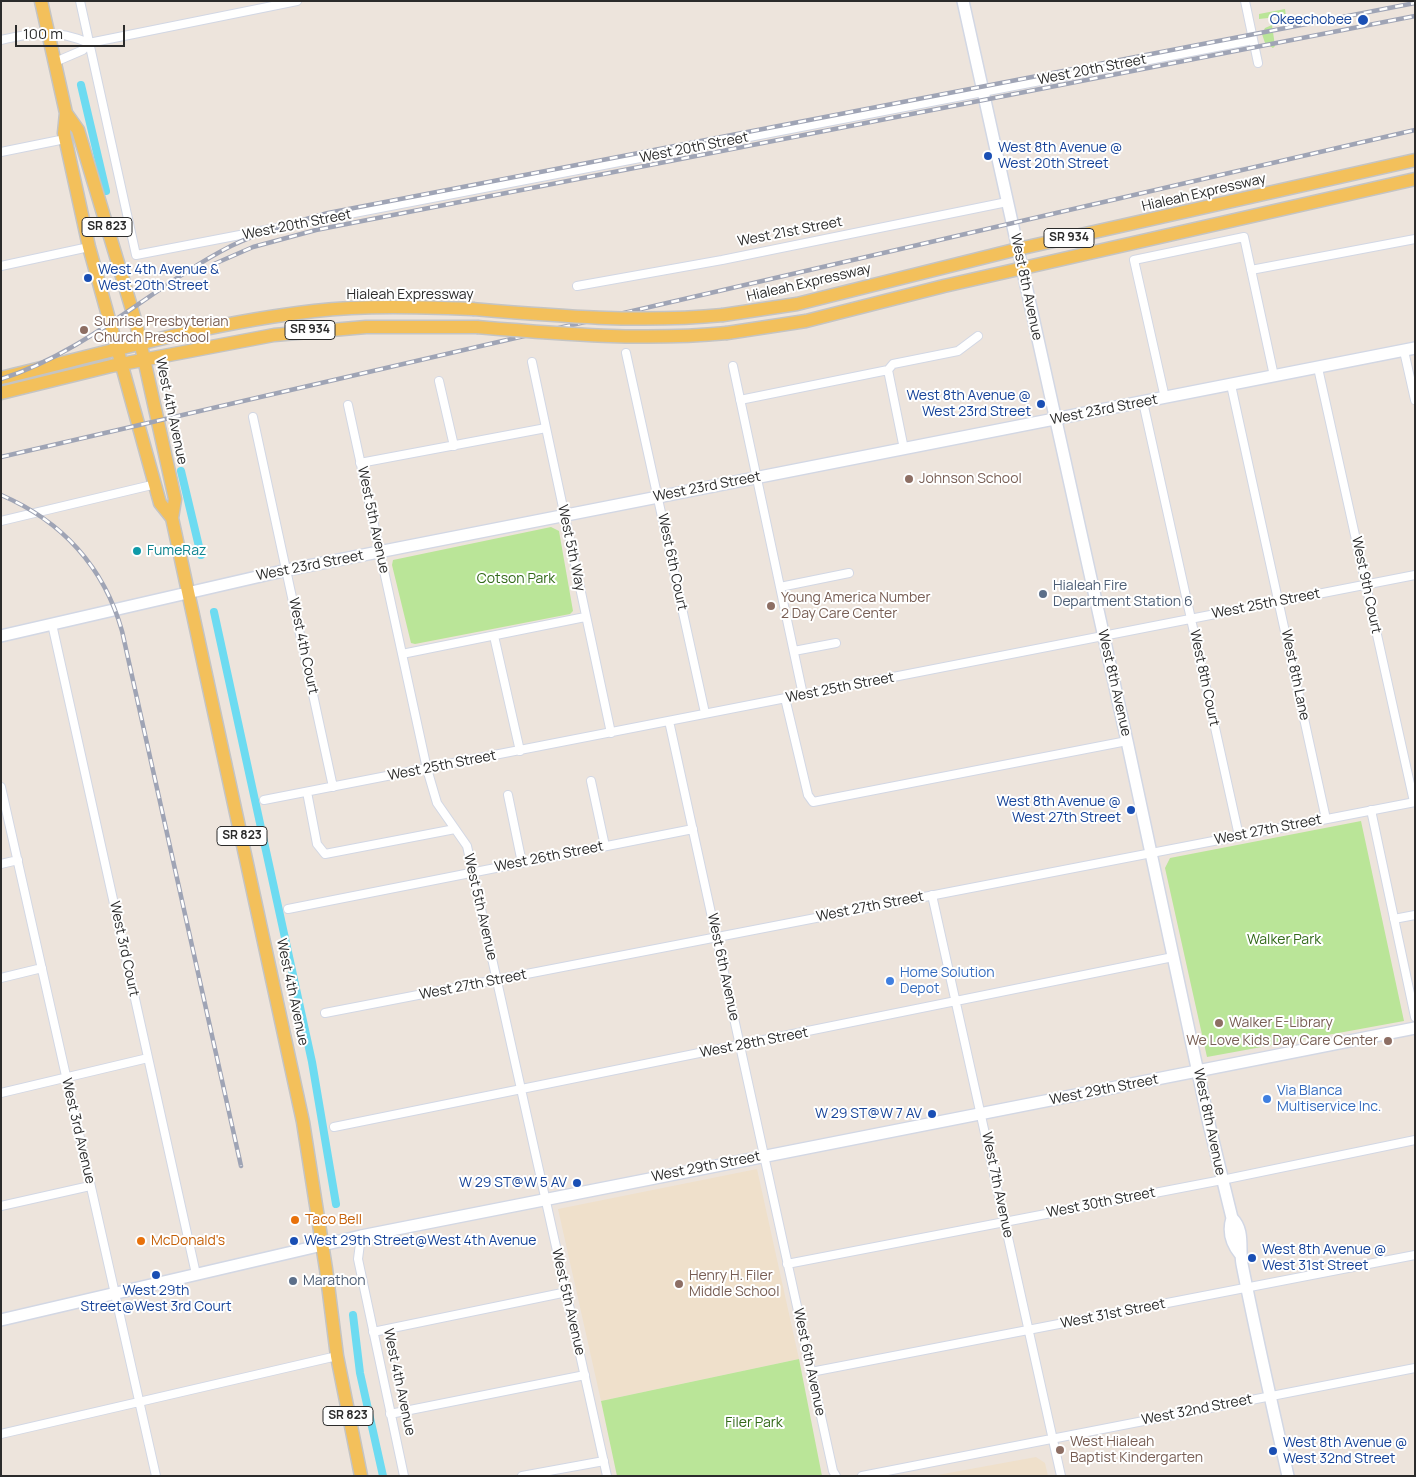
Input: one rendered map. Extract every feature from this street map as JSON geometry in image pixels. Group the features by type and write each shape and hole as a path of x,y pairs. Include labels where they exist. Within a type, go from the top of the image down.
{"main road":[{"name":"West 4th Avenue","path":"42,1 66,112 65,139 89,246 116,350 160,502 172,518"},
{"name":"West 4th Avenue","path":"66,112 78,130 145,360 175,499 172,518 285,1030 303,1122 337,1356 361,1476"},
{"name":"Hialeah Expressway","path":"141,344 226,324 315,311 396,307 473,309 623,319 723,315 797,304 1018,249 1415,160"},
{"name":"SR 934","path":"1,393 230,342 318,330 417,326 651,337 726,333 806,321 944,286 1415,180"},
{"name":"SR 934","path":"1,378 141,344"}],"street":[{"path":"80,1 89,43"},
{"path":"1,40 33,33 49,32 69,35 89,43 297,1"},
{"name":"West 8th Avenue","path":"963,1 1104,636 1198,1072 1232,1218 1229,1227 1234,1246 1240,1254 1288,1476"},
{"path":"1245,1 1258,63"},
{"name":"West 20th Street","path":"89,43 136,255 1253,40"},
{"path":"55,62 83,50 89,43"},
{"path":"1,152 65,139"},
{"name":"West 21st Street","path":"577,286 722,260 1008,202"},
{"path":"1165,398 1134,260 1244,237 1274,376"},
{"path":"1251,270 1415,238"},
{"path":"1,266 89,246"},
{"path":"740,400 888,370 893,364 958,351 978,336"},
{"path":"1409,350 1415,400"},
{"name":"West 23rd Street","path":"1,636 287,570 1409,350"},
{"name":"West 6th Court","path":"626,353 705,713"},
{"name":"West 5th Way","path":"532,362 612,734"},
{"path":"733,366 803,695"},
{"name":"West 9th Court","path":"1318,368 1414,802"},
{"path":"888,370 904,450"},
{"path":"439,381 454,446"},
{"name":"West 8th Lane","path":"1231,385 1326,819"},
{"name":"West 8th Court","path":"1143,402 1239,836"},
{"name":"West 5th Avenue","path":"348,405 436,803 467,846 607,1476"},
{"name":"West 4th Court","path":"254,417 333,787"},
{"path":"360,463 546,428"},
{"path":"1,521 156,484"},
{"path":"780,587 849,573"},
{"name":"West 25th Street","path":"264,800 612,734 705,713 1415,575"},
{"path":"402,654 586,617"},
{"name":"West 3rd Court","path":"52,624 196,1274"},
{"path":"494,636 520,751"},
{"path":"794,651 836,643"},
{"path":"786,698 808,795 813,802 1127,742"},
{"name":"West 6th Avenue","path":"669,721 763,1156 833,1471 836,1476"},
{"path":"591,780 605,846"},
{"name":"West 3rd Avenue","path":"1,787 138,1403 156,1476"},
{"path":"307,792 316,844 325,854 455,829"},
{"path":"508,795 522,863"},
{"name":"West 27th Street","path":"325,1012 497,981 716,936 1414,802"},
{"path":"1371,810 1415,1018"},
{"name":"West 26th Street","path":"288,910 693,829"},
{"path":"1,864 18,860"},
{"name":"West 7th Avenue","path":"932,895 1061,1476"},
{"path":"1394,919 1415,915"},
{"name":"West 28th Street","path":"334,1127 1173,957"},
{"path":"1,978 42,968"},
{"name":"West 29th Street","path":"1,1320 322,1244 1415,1028"},
{"path":"1,1093 148,1058"},
{"name":"West 30th Street","path":"787,1264 1222,1180 1415,1140"},
{"path":"1,1206 90,1186"},
{"name":"West 4th Avenue","path":"361,1236 357,1254 404,1476"},
{"name":"West 31st Street","path":"811,1372 1415,1254"},
{"path":"373,1332 567,1292"},
{"path":"1,1434 337,1356"},
{"name":"West 32nd Street","path":"862,1476 1415,1368"},
{"path":"390,1414 585,1375"},
{"path":"522,1476 604,1461"}],"shaded area":[{"name":"Henry H. Filer Middle School","path":"757,1169 799,1359 601,1401 558,1209"},
{"path":"1036,1457 1045,1463 1048,1476 932,1476"}],"green space":[{"path":"1285,9 1286,16 1259,19 1259,14"},
{"path":"1272,25 1275,46 1273,48 1265,43 1262,34 1265,28"},
{"name":"Cotson Park","path":"551,527 559,531 573,611 570,614 415,644 411,643 392,565 393,560"},
{"name":"Walker Park","path":"1361,821 1404,1021 1207,1057 1165,868 1170,858"},
{"name":"Filer Park","path":"799,1359 822,1476 617,1476 601,1401"}],"waterway":[{"path":"81,85 106,191"},
{"path":"181,471 201,555"},
{"path":"214,612 312,1062 336,1204"},
{"path":"353,1315 360,1373 383,1476"}],"railway":[{"path":"1,379 32,367 91,336 174,280 231,246 267,231 328,213 1415,3"},
{"path":"214,264 253,247 316,230 1415,16"},
{"path":"1,457 1415,130"},
{"path":"1,495 43,518 78,549 104,586 114,608 122,631 241,1166"}],"place":[{"name":"Okeechobee","path":"1363,20"},
{"name":"West 8th Avenue @ West 20th Street","path":"988,156"},
{"name":"West 4th Avenue & West 20th Street","path":"88,278"},
{"name":"Sunrise Presbyterian Church Preschool","path":"84,330"},
{"name":"West 8th Avenue @ West 23rd Street","path":"1041,404"},
{"name":"Johnson School","path":"909,479"},
{"name":"FumeRaz","path":"137,551"},
{"name":"Hialeah Fire Department Station 6","path":"1043,594"},
{"name":"Young America Number 2 Day Care Center","path":"771,606"},
{"name":"West 8th Avenue @ West 27th Street","path":"1131,810"},
{"name":"Home Solution Depot","path":"890,981"},
{"name":"Walker E-Library","path":"1219,1023"},
{"name":"We Love Kids Day Care Center","path":"1388,1041"},
{"name":"Via Blanca Multiservice Inc.","path":"1267,1099"},
{"name":"W 29 ST@W 7 AV","path":"932,1114"},
{"name":"W 29 ST@W 5 AV","path":"577,1183"},
{"name":"Taco Bell","path":"295,1220"},
{"name":"McDonald's","path":"141,1241"},
{"name":"West 29th Street@West 4th Avenue","path":"294,1241"},
{"name":"West 8th Avenue @ West 31st Street","path":"1252,1258"},
{"name":"West 29th Street@West 3rd Court","path":"156,1275"},
{"name":"Marathon","path":"293,1281"},
{"name":"Henry H. Filer Middle School","path":"679,1284"},
{"name":"West Hialeah Baptist Kindergarten","path":"1060,1450"},
{"name":"West 8th Avenue @ West 32nd Street","path":"1273,1451"}]}
